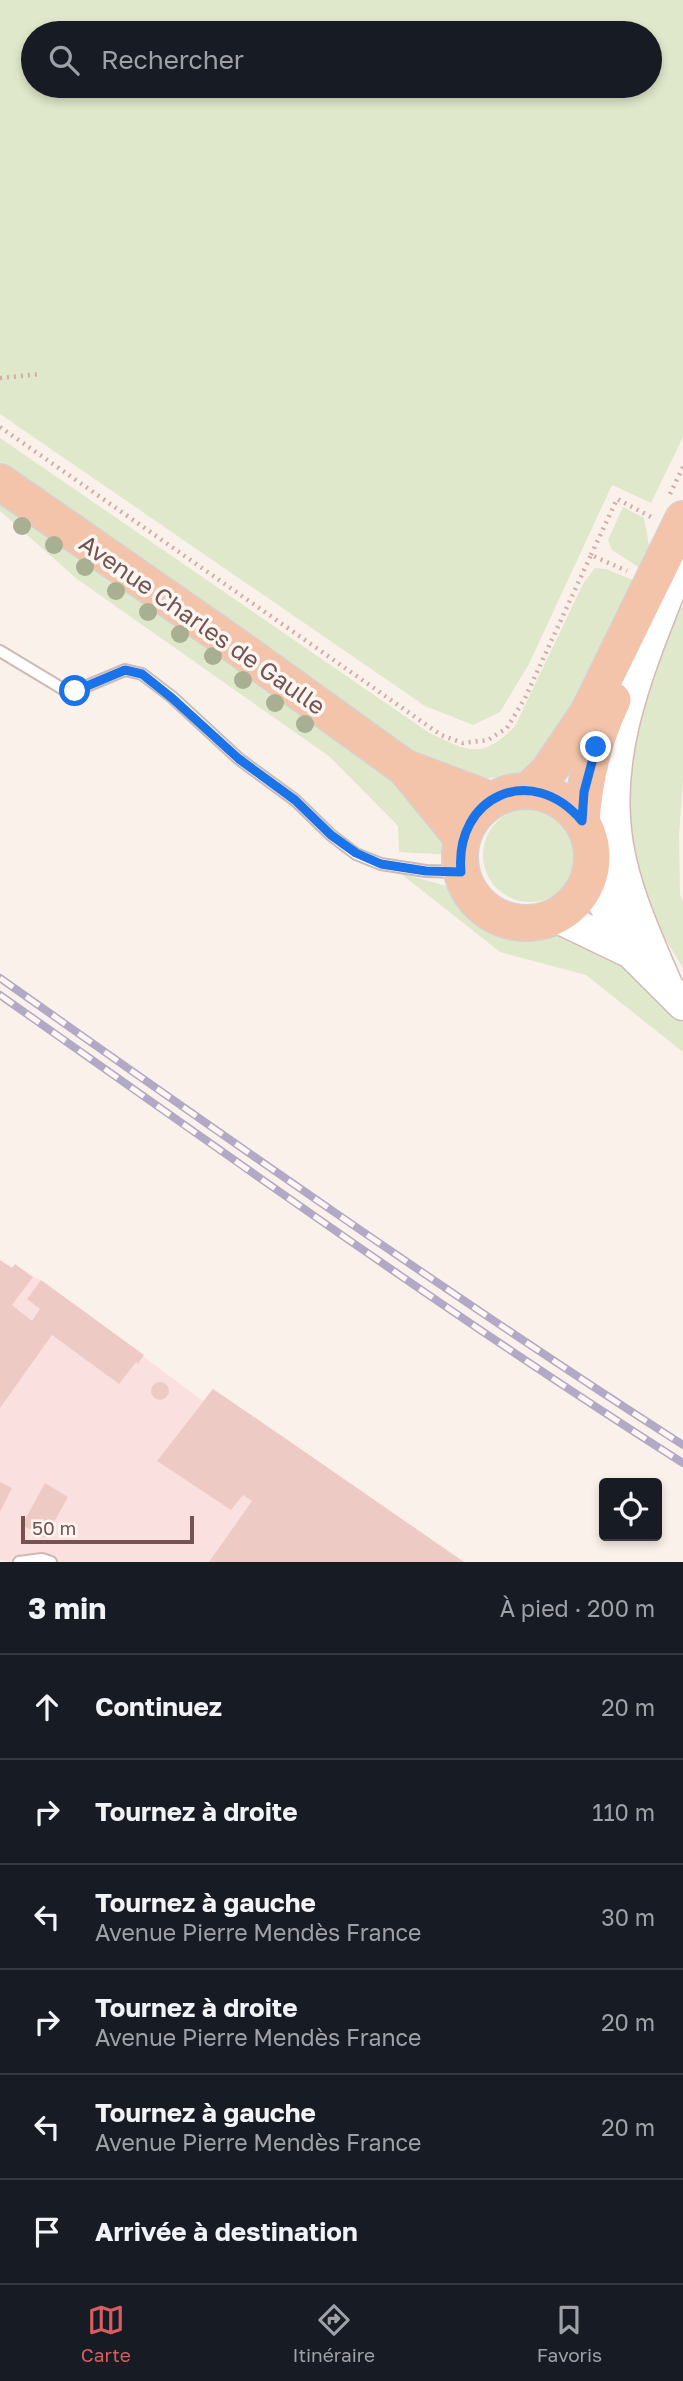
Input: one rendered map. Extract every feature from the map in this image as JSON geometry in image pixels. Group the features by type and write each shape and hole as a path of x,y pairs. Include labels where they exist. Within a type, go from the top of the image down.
{"main road":[{"name":"Avenue Charles de Gaulle","path":"0,482 405,768 491,800"},
{"path":"529,790 548,772 588,713 683,519"},
{"path":"582,821 559,799 529,790 509,793 491,800 469,823 462,855 469,891 481,906 498,917 517,922 537,922 556,916 577,899 589,875 591,848 582,821 584,792 596,747 610,705 682,558"},
{"path":"674,995 628,891 617,847 613,815 613,778 618,738 628,698 682,558"},
{"name":"Avenue Charles de Gaulle","path":"405,768 462,855"},
{"path":"589,875 631,952 674,995"},
{"path":"556,916 631,952"}],"lane":[{"path":"0,651 63,689 75,691 125,670 142,674 239,759 295,800 331,835 356,853 381,864 426,871 462,855"},
{"path":"19,1562 42,1559 51,1562"}],"path":[{"path":"0,379 41,374"},
{"path":"0,427 442,735 463,743 488,740 507,728 525,698 617,499 646,514"},
{"path":"592,555 628,572"}],"shaded area":[{"path":"0,1260 41,1280 203,1401 213,1389 464,1562 0,1560"}],"green space":[{"path":"0,0 683,0 683,437 651,503 612,485 529,664 500,712 473,725 425,706 0,414"},
{"path":"0,438 428,732 464,748 483,748 493,744 515,726 583,584 595,568 606,569 638,582 590,696 527,773 476,780 416,755 0,462"},
{"path":"0,497 403,783 447,839 450,855 399,852 398,826 330,757 77,579 0,511"},
{"path":"623,507 644,518 649,545 643,570 612,550 608,540"},
{"path":"681,607 683,779 679,835 683,968 642,901 620,806 653,663"},
{"path":"530,808 548,812 563,822 573,837 577,855 573,873 563,888 548,898 530,902 512,898 497,888 487,873 483,855 487,837 497,822 512,812"},
{"path":"400,873 461,893 474,911 501,931 519,934 567,934 593,946 623,967 683,1023 683,1052 586,975 500,952"}],"building":[{"path":"0,1260 12,1268 15,1264 33,1277 12,1305 32,1321 40,1309 27,1299 41,1280 144,1355 138,1364 136,1362 119,1384 52,1335 0,1408"},
{"path":"156,1382 164,1382 169,1391 167,1398 156,1400 151,1395 151,1387"},
{"path":"213,1389 464,1562 209,1562 252,1501 243,1495 231,1510 157,1461"},
{"path":"0,1482 12,1488 0,1512"},
{"path":"45,1483 68,1497 45,1538 22,1525"}],"railway":[{"path":"0,978 424,1274 683,1445"},
{"path":"0,995 424,1292 683,1463"}],"route":[{"path":"75,691 125,670 142,674 239,759 295,800 331,835 356,853 374,863 426,871 461,872 462,838 469,823 491,800 509,793 529,790 544,793 559,799 582,821 584,792 596,747"}]}
